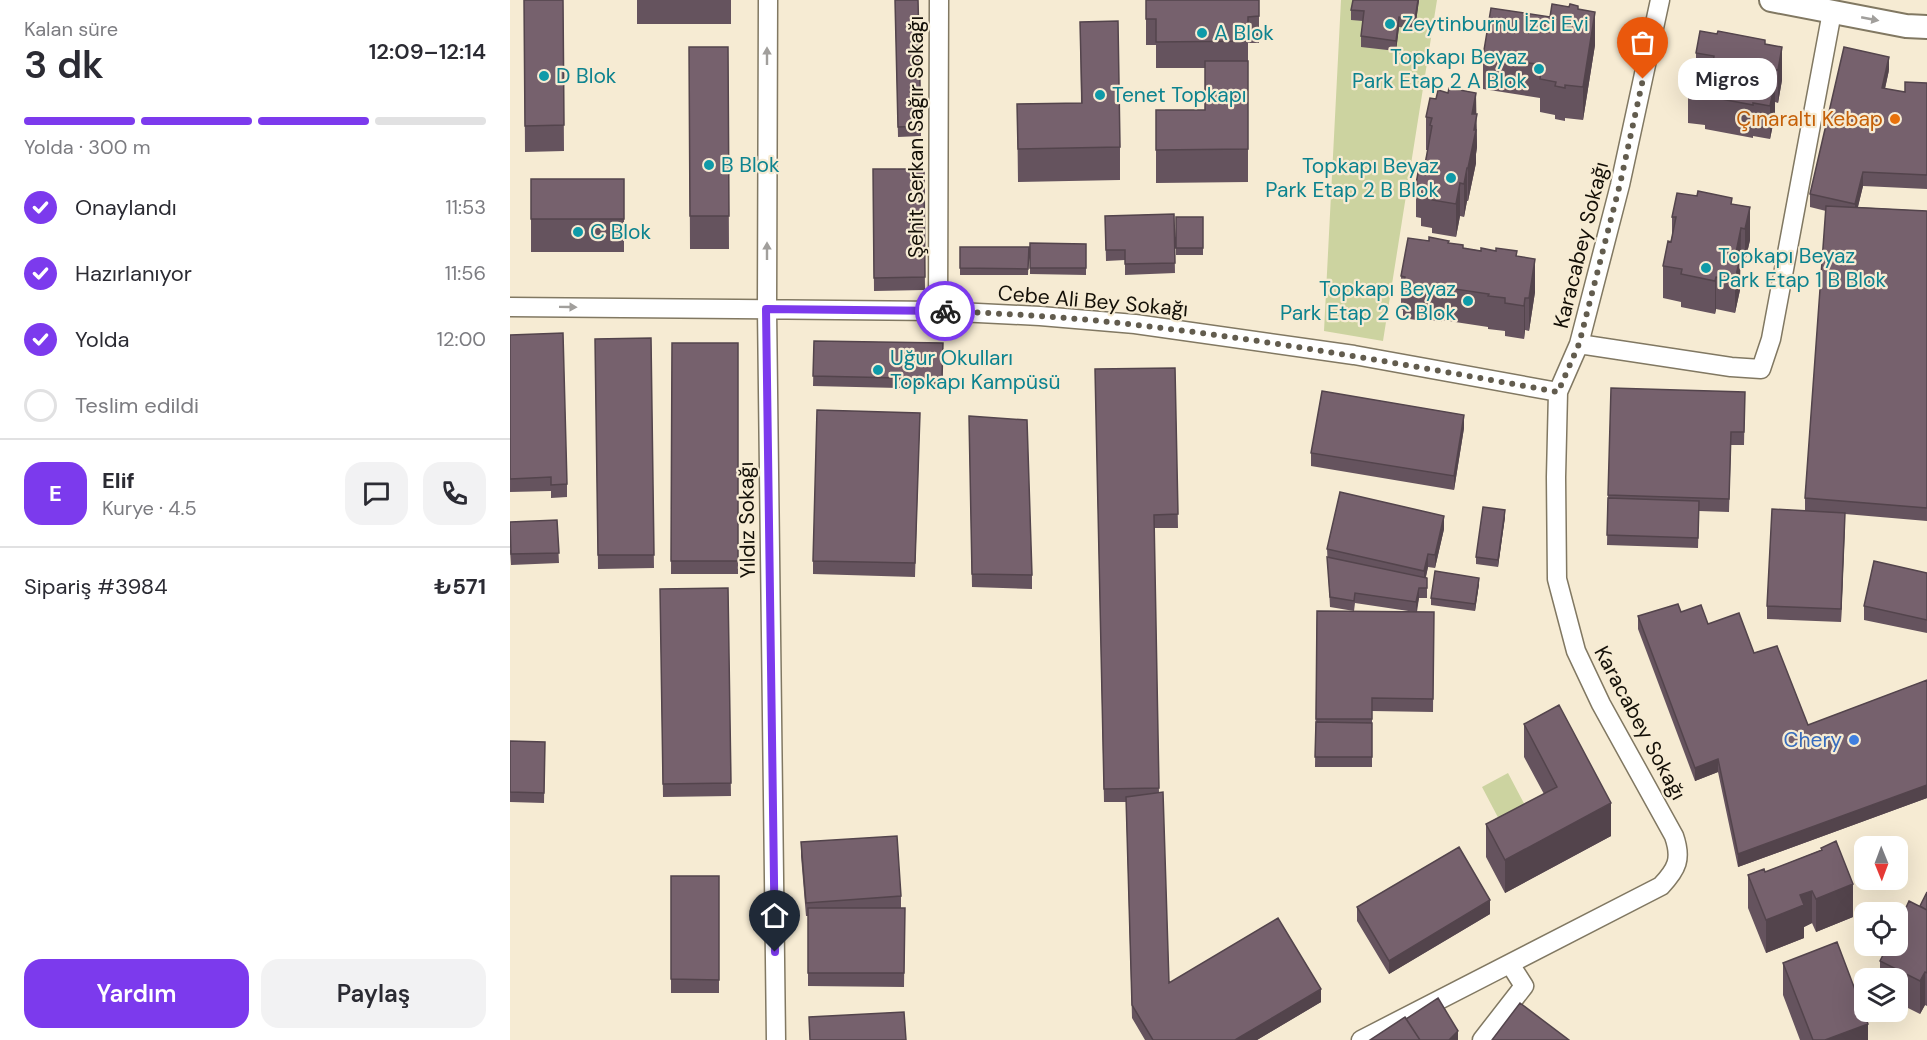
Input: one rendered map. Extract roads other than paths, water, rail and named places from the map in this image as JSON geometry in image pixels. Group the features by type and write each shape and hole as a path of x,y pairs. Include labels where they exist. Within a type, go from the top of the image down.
{"main road":[{"path":"1771,0 1916,27 1927,18"}],"street":[{"name":"Yıldız Sokağı","path":"768,0 766,309 776,1040"},
{"name":"Şehit Serkan Sağır Sokağı","path":"938,311 939,0"},
{"name":"Karacabey Sokağı","path":"1361,1040 1661,886 1675,869 1678,861 1674,836 1601,704 1576,651 1557,579 1558,392 1579,344 1620,184 1660,0"},
{"path":"1579,344 1731,367 1761,369 1771,339 1832,12"},
{"name":"Cebe Ali Bey Sokağı","path":"510,306 938,311 1040,316 1147,326 1354,355 1558,392"},
{"path":"1482,1040 1524,986 1510,964"}],"place":[{"name":"Zeytinburnu İzci Evi","path":"1390,24"},
{"name":"A Blok","path":"1202,33"},
{"name":"Topkapı Beyaz Park Etap 2 A Blok","path":"1539,69"},
{"name":"D Blok","path":"544,76"},
{"name":"Migros","path":"1643,79"},
{"name":"Tenet Topkapı","path":"1100,95"},
{"name":"Çınaraltı Kebap","path":"1895,119"},
{"name":"B Blok","path":"709,165"},
{"name":"Topkapı Beyaz Park Etap 2 B Blok","path":"1451,178"},
{"name":"C Blok","path":"578,232"},
{"name":"Topkapı Beyaz Park Etap 1 B Blok","path":"1706,268"},
{"name":"Topkapı Beyaz Park Etap 2 C Blok","path":"1468,301"},
{"name":"Uğur Okulları Topkapı Kampüsü","path":"878,370"},
{"name":"Chery","path":"1854,740"}]}
